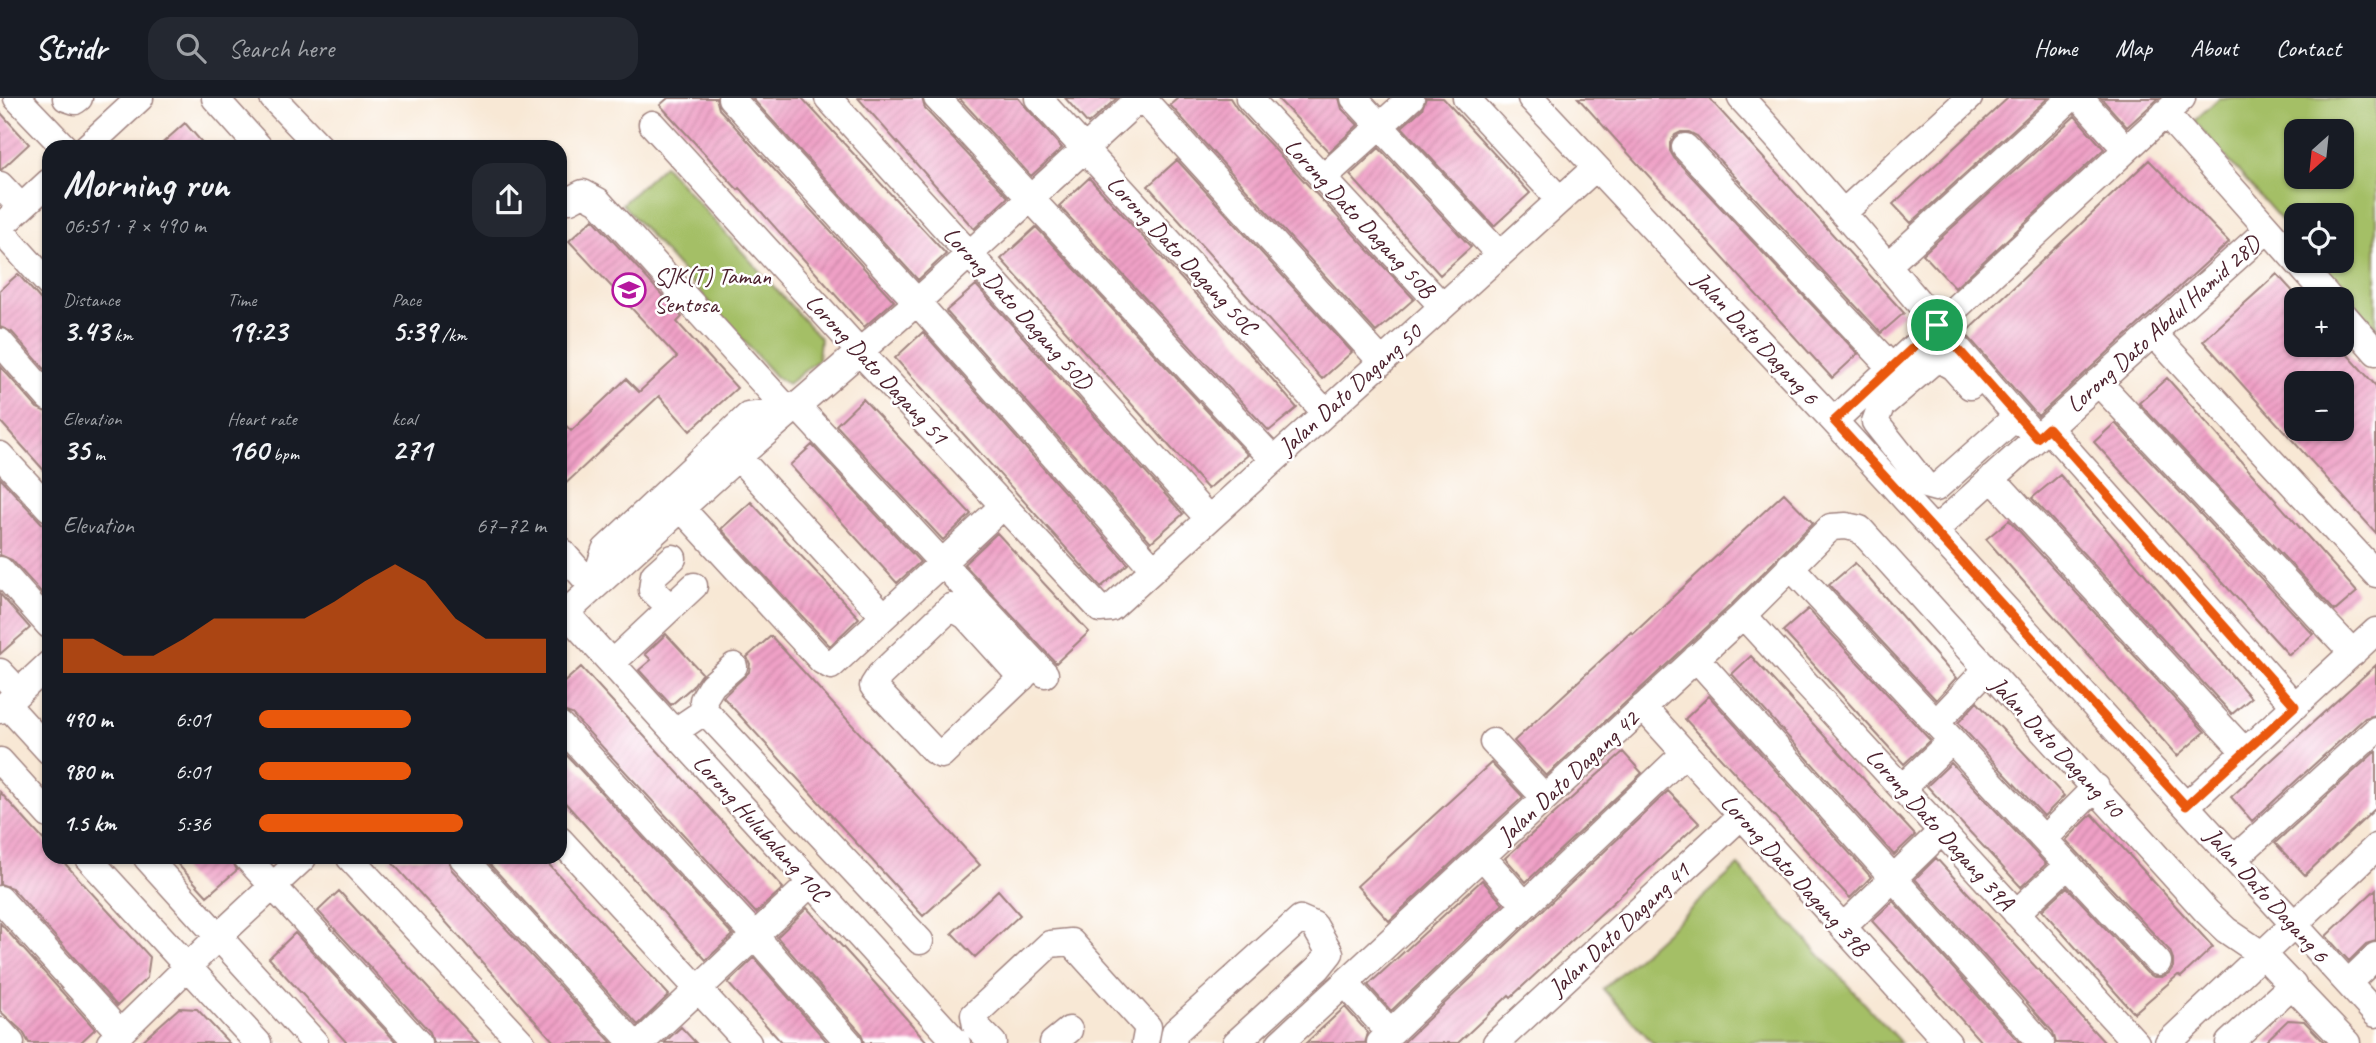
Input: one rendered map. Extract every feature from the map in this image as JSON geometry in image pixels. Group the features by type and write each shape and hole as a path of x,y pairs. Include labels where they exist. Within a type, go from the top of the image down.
{"street":[{"path":"17,98 57,140"},
{"path":"66,98 75,101 79,98"},
{"path":"95,140 140,98"},
{"path":"215,98 253,140"},
{"path":"273,98 313,140"},
{"path":"731,98 917,302 1153,568"},
{"name":"Lorong Dato Dagang 50D","path":"828,98 1208,518"},
{"path":"937,98 1273,459"},
{"name":"Lorong Dato Dagang 50C","path":"1038,98 1325,412"},
{"path":"567,611 793,408 917,302 1141,98 1381,361"},
{"name":"Lorong Dato Dagang 50B","path":"1249,98 1442,306"},
{"path":"1354,98 1499,254"},
{"path":"1323,178 1410,98"},
{"path":"1466,98 1560,200"},
{"name":"Jalan Dato Dagang 6","path":"1531,98 1834,421 2376,1014"},
{"path":"1888,265 2071,98"},
{"path":"2080,98 2126,149"},
{"path":"1751,102 1937,325 2011,421"},
{"path":"1844,212 1954,103"},
{"path":"1834,421 2174,105 2268,229 2319,287"},
{"name":"Lorong Dato Dagang 51","path":"652,124 1003,506 1100,609 1105,610"},
{"path":"1685,147 1892,368"},
{"name":"Jalan Dato Dagang 50","path":"1105,610 1111,608 1595,168"},
{"path":"0,185 22,207"},
{"path":"42,188 0,228 42,276"},
{"path":"570,200 583,194 598,201 941,563 1034,672"},
{"name":"Lorong Dato Abdul Hamid 28D","path":"1934,531 2268,229"},
{"path":"2354,327 2376,352"},
{"path":"2153,333 2376,573"},
{"path":"0,342 42,390"},
{"path":"2011,421 1936,488 1925,485 1875,422 1881,406 1937,358 1953,367 2011,421 2042,433 2295,706"},
{"path":"2098,382 2353,653"},
{"path":"593,587 605,550 748,416 793,408"},
{"path":"0,455 42,500"},
{"path":"738,457 884,616"},
{"path":"1992,478 2245,752"},
{"path":"681,508 822,660 831,666 1003,506"},
{"name":"Jalan Dato Dagang 42","path":"1280,1043 1743,615 1831,527 1860,529"},
{"name":"Jalan Dato Dagang 40","path":"1860,529 2225,930 2263,955 2347,1043"},
{"path":"567,558 593,587"},
{"path":"670,607 652,590 654,575 673,558"},
{"path":"1790,566 2158,962"},
{"path":"0,570 42,617"},
{"path":"612,663 694,586"},
{"path":"951,607 966,616 1034,672 941,755 934,751 873,686 880,675 951,607"},
{"name":"Lorong Dato Dagang 39A","path":"1743,615 2136,1043"},
{"name":"Lorong Hulubalang 10C","path":"567,619 612,663 957,1043"},
{"path":"2186,806 2376,631"},
{"path":"1696,659 2041,1043"},
{"path":"734,666 712,685 703,699 705,711 919,941"},
{"path":"8,702 42,670"},
{"path":"1902,788 1986,670"},
{"path":"0,672 8,702 42,743"},
{"name":"Lorong Dato Dagang 39B","path":"1643,707 1948,1043"},
{"path":"674,732 705,711"},
{"path":"2234,859 2376,730"},
{"path":"567,733 755,936 849,1043"},
{"path":"1493,742 1545,798"},
{"path":"1173,1043 1175,1032 1300,919 1314,925 1385,1038 1685,753"},
{"path":"0,761 42,807"},
{"path":"2044,839 2096,787"},
{"name":"Jalan Dato Dagang 41","path":"1496,1043 1741,816"},
{"path":"1843,927 1942,831"},
{"path":"2168,1043 2376,847"},
{"path":"567,848 748,1043"},
{"path":"1482,856 1525,905"},
{"path":"94,864 258,1043"},
{"path":"153,864 315,1043"},
{"path":"253,864 418,1043"},
{"path":"0,899 115,1038 297,864"},
{"path":"356,864 522,1043"},
{"path":"469,864 633,1043"},
{"path":"2017,913 2068,865"},
{"path":"641,1043 811,883"},
{"path":"993,1043 976,1026 974,1015 1050,944 1070,942 1147,1027 1144,1043"},
{"path":"1236,1043 1318,968 1330,953"},
{"path":"2348,983 2376,956"},
{"path":"2229,1043 2293,984"},
{"path":"0,1031 11,1043"}],"green space":[{"path":"2219,98 2376,98 2376,328 2354,303 2354,287 2340,287 2328,273 2354,273 2354,203 2284,203 2284,223 2194,121"},
{"path":"664,165 820,338 818,360 788,384 775,376 622,204"},
{"path":"1738,866 1901,1043 1653,1043 1603,989"}],"building":[{"path":"668,98 716,98 719,109 894,301 864,327 740,188 738,190 660,105"},
{"path":"752,98 802,98 946,254 918,280"},
{"path":"858,98 922,98 925,109 1008,197 974,229"},
{"path":"959,98 1018,98 1062,148 1031,176"},
{"path":"1065,98 1117,98 1088,124"},
{"path":"1178,98 1230,98 1237,109 1414,299 1376,332 1170,105"},
{"path":"1277,98 1339,98 1342,109 1358,125 1329,152"},
{"path":"1426,98 1443,98 1530,193 1494,226 1402,127 1422,109"},
{"path":"1578,98 1709,98 1904,313 1881,333 1697,136 1689,132 1675,135 1670,143 1674,158 1858,354 1832,378"},
{"path":"2008,98 2048,98 1911,223 1893,204"},
{"path":"2101,98 2159,98 2127,127"},
{"path":"0,112 29,144 1,170 0,170"},
{"path":"2075,116 2104,149 1955,288 1923,254"},
{"path":"185,123 200,140 166,140"},
{"path":"1379,148 1471,247 1440,275 1350,175"},
{"path":"1177,160 1352,352 1322,379 1148,186"},
{"path":"2149,160 2229,242 2038,416 1965,333"},
{"path":"1089,178 1297,408 1269,431 1059,206"},
{"path":"593,219 682,317 677,322 737,388 690,431 659,396 567,482 567,427 571,431 626,379 639,392 677,357 569,241"},
{"path":"1036,227 1248,455 1208,489 1001,259"},
{"path":"18,274 42,301 42,366 12,332 0,327 0,290"},
{"path":"2277,274 2289,287 2284,287 2284,357 2350,357 2376,386 2376,533 2293,441 2354,441 2354,371 2284,371 2284,431 2203,341"},
{"path":"976,285 1183,514 1151,542 946,311"},
{"path":"923,332 1128,564 1101,587 895,358"},
{"path":"0,366 37,408 42,410 42,468 0,421"},
{"path":"2167,378 2357,592 2335,611 2139,403"},
{"path":"863,399 971,514 943,540 836,425"},
{"path":"2115,423 2313,634 2289,655 2094,442"},
{"path":"812,445 920,562 897,583 790,465"},
{"path":"2060,475 2251,698 2232,714 2032,498"},
{"path":"0,478 42,523 42,593 12,560 0,555"},
{"path":"1784,493 1813,523 1732,604 1546,776 1514,741"},
{"path":"751,502 859,618 830,646 721,529"},
{"path":"2009,520 2205,732 2177,756 1986,539"},
{"path":"997,533 1089,632 1056,663 964,564"},
{"path":"1855,563 1956,678 1936,700 1829,585"},
{"path":"0,594 30,628 0,654"},
{"path":"1808,609 1930,740 1904,764 1783,631"},
{"path":"666,634 702,673 692,687 671,705 639,670 651,660 645,654"},
{"path":"771,636 980,865 923,916 723,697 749,672 747,657"},
{"path":"1751,656 1915,835 1894,855 1732,674"},
{"path":"2376,665 2376,715 2365,718 2252,821 2231,797"},
{"path":"581,667 783,888 756,913 572,714 567,712 567,680"},
{"path":"1709,696 1871,877 1850,898 1685,719"},
{"path":"1977,702 2064,796 2044,816 1958,723"},
{"path":"2376,751 2376,808 2305,875 2275,843"},
{"path":"1623,752 1642,773 1526,882 1505,858"},
{"path":"567,756 733,935 706,960 567,805"},
{"path":"1491,763 1523,797 1389,921 1357,886"},
{"path":"1951,763 2046,864 2021,887 1927,786"},
{"path":"1668,791 1699,823 1458,1043 1403,1043"},
{"path":"0,792 42,838 42,864 65,864 150,957 147,978 117,1006 12,888 0,884"},
{"path":"2092,814 2213,947 2181,977 2178,975 2134,1013 2042,910 2067,887 2147,973 2162,977 2173,967 2170,951 2066,840"},
{"path":"1936,858 2105,1043 2056,1043 2053,1032 1915,879"},
{"path":"178,864 234,864 237,870 207,896"},
{"path":"393,864 450,864 451,869 612,1043 555,1043"},
{"path":"490,864 549,864 669,995 638,1025"},
{"path":"1482,880 1503,904 1391,1011 1368,985"},
{"path":"2376,889 2376,941 2366,944 2349,961 2326,936"},
{"path":"998,890 1020,915 975,957 952,933"},
{"path":"339,891 479,1043 433,1043 430,1032 318,911"},
{"path":"1893,901 2020,1043 1982,1043 1872,921"},
{"path":"807,908 928,1043 864,1043 861,1033 777,937"},
{"path":"0,923 95,1029 80,1043 29,1043 23,1032 0,1011"},
{"path":"295,933 397,1043 347,1043 269,958"},
{"path":"754,958 828,1043 782,1043 728,983"},
{"path":"1345,1007 1368,1033 1365,1043 1306,1043"},
{"path":"179,1008 197,1009 229,1043 140,1043"},
{"path":"2288,1020 2304,1021 2325,1043 2264,1043"},
{"path":"681,1027 696,1043 664,1043"}],"place":[{"name":"SJK(T) Taman Sentosa","path":"629,290"}],"route":[{"path":"1937,325 2037,438 2048,428 2295,706 2186,806 1834,421 1937,325"}]}
